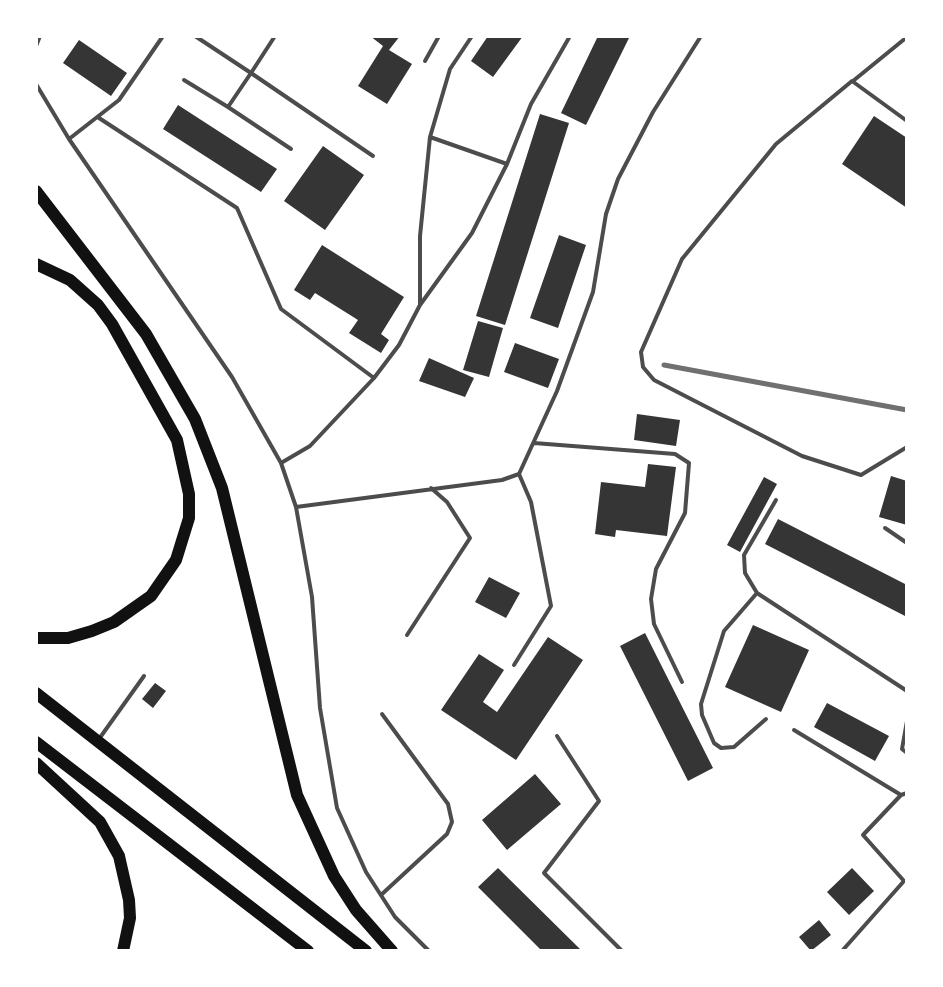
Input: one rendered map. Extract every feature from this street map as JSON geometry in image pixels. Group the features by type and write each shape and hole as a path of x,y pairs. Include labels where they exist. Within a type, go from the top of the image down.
{"main road":[{"path":"36,191 146,334 195,419 222,488 297,795 334,876 356,910 392,951"},
{"path":"36,264 70,280 98,305 112,324 177,440 189,494 189,518 176,560 151,596 114,622 92,631 68,638 36,638"},
{"path":"36,693 366,951"},
{"path":"36,742 308,951"},
{"path":"36,763 100,822 119,856 130,918 123,951"}],"lane":[{"path":"36,46 40,36"},
{"path":"69,139 119,100 163,36"},
{"path":"195,36 373,156"},
{"path":"228,107 275,36"},
{"path":"425,61 439,36"},
{"path":"420,305 420,236 430,137 450,69 472,36"},
{"path":"281,463 310,446 374,378 399,345 420,305 472,233 507,164 531,104 570,36"},
{"path":"514,665 551,606 531,502 519,474 557,391 593,292 606,214 618,179 653,112 701,36"},
{"path":"907,37 776,144 693,245 649,327 641,360 654,380 802,456 861,475 907,447"},
{"path":"184,80 291,149"},
{"path":"852,81 907,121"},
{"path":"36,84 69,139 232,377 281,463 296,507 312,597 327,762 337,808 352,846 395,917 429,951"},
{"path":"99,118 237,208 281,309 374,378"},
{"path":"430,137 507,164"},
{"path":"533,442 675,454 689,463 685,513 656,569 651,599 654,624 682,682"},
{"path":"296,507 502,480 519,474"},
{"path":"407,635 470,538 447,502 431,488"},
{"path":"776,500 744,555 745,573 757,593 907,691"},
{"path":"885,528 907,543"},
{"path":"757,593 724,631 701,704 702,715 714,743 721,748 734,747 766,719"},
{"path":"98,741 144,676"},
{"path":"381,895 447,834 452,822 448,804 382,714"},
{"path":"907,721 902,749 907,753"},
{"path":"794,730 901,795"},
{"path":"557,736 599,801 544,873 622,951"},
{"path":"842,951 904,881 863,835 901,795 907,793"}],"building":[{"path":"370,36 400,36 389,50 412,64 387,104 358,86 383,46"},
{"path":"488,36 523,36 493,77 471,61"},
{"path":"598,36 630,36 586,125 561,113"},
{"path":"79,40 127,73 111,96 63,63"},
{"path":"178,105 277,169 261,192 163,129"},
{"path":"540,114 569,123 505,325 476,316"},
{"path":"874,116 907,138 907,208 842,164"},
{"path":"323,146 364,175 325,230 284,201"},
{"path":"559,235 586,245 558,328 530,318"},
{"path":"322,245 404,297 381,334 389,340 381,353 349,333 358,320 315,293 310,300 294,290"},
{"path":"478,321 503,328 489,377 463,370"},
{"path":"515,343 559,359 548,388 504,372"},
{"path":"429,358 474,378 465,397 419,381"},
{"path":"637,414 680,420 676,446 634,440"},
{"path":"648,464 676,467 667,536 616,530 615,537 595,534 601,482 645,487"},
{"path":"891,476 907,481 907,525 879,517"},
{"path":"764,477 777,484 740,552 727,545"},
{"path":"778,519 907,585 907,617 765,544"},
{"path":"489,577 520,593 506,618 475,602"},
{"path":"753,625 809,650 781,712 725,687"},
{"path":"645,633 713,768 688,781 620,646"},
{"path":"548,637 583,660 516,760 441,710 479,654 504,670 483,702 497,712"},
{"path":"155,683 166,691 153,708 142,699"},
{"path":"827,703 889,736 875,761 814,727"},
{"path":"535,774 561,804 507,850 482,820"},
{"path":"498,868 582,951 542,951 478,887"},
{"path":"852,868 874,891 849,915 827,892"},
{"path":"819,920 831,935 811,951 799,937"}],"railway":[{"path":"664,365 907,410"}]}
